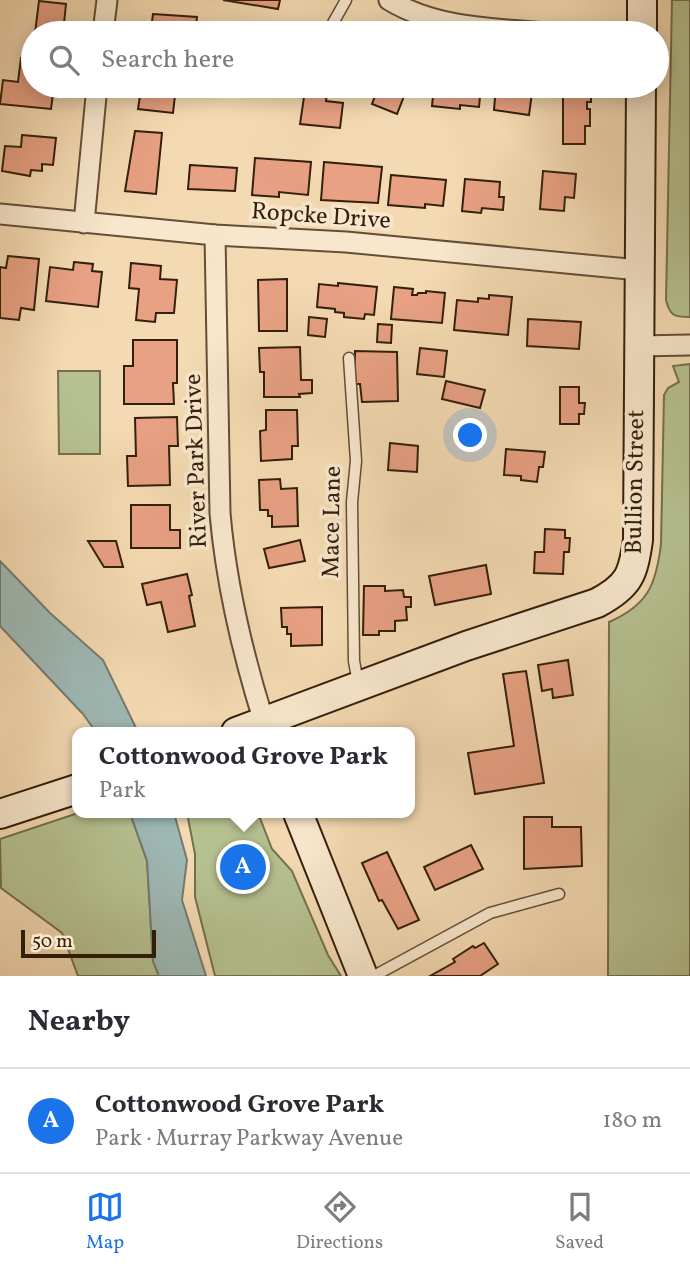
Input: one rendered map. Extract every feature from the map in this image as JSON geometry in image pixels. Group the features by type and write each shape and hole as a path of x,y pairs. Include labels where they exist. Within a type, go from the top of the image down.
{"street":[{"path":"104,21 107,0"},
{"path":"389,0 416,13 444,21"},
{"path":"642,0 642,21"},
{"path":"84,223 96,98"},
{"name":"Bullion Street","path":"266,727 359,687 466,646 597,603 626,583 635,564 638,540 641,98"},
{"name":"Ropcke Drive","path":"0,215 215,235 346,242 639,270"},
{"name":"River Park Drive","path":"215,235 220,513 224,552 249,669 266,727"},
{"path":"638,346 690,345"},
{"path":"0,814 72,791"},
{"path":"300,818 363,976"}],"lane":[{"path":"334,21 346,0"},
{"name":"Mace Lane","path":"349,358 356,461 352,502 354,661 359,687"},
{"path":"374,976 490,913 559,894"}],"green space":[{"path":"672,0 690,0 690,317 674,314 666,300"},
{"path":"690,364 690,976 608,976 609,622 641,601 653,582 661,544 664,395 668,388 679,382 673,366"},
{"path":"58,371 100,371 100,454 59,454"},
{"path":"72,815 72,818 132,818 147,861 153,961 159,976 78,976 62,933 1,888 0,839"},
{"path":"188,818 260,818 272,849 292,871 328,955 341,976 215,976 195,897 195,854"}],"water":[{"path":"0,561 50,613 103,660 136,727 92,727 0,626"},
{"path":"132,818 175,818 187,860 182,900 206,976 159,976 153,961 147,861"}],"building":[{"path":"223,0 280,0 278,9"},
{"path":"39,1 66,4 64,21 36,21"},
{"path":"153,14 197,17 196,21 152,21"},
{"path":"21,58 21,98 52,98 51,109 0,104 3,80 18,82"},
{"path":"140,98 175,98 173,113 138,109"},
{"path":"304,98 326,98 326,101 343,103 340,128 300,124"},
{"path":"374,98 403,98 397,114 372,104"},
{"path":"433,98 480,98 479,107 460,105 460,109 432,106"},
{"path":"495,98 531,98 529,115 494,110"},
{"path":"563,98 591,98 591,102 587,102 587,109 590,109 590,126 585,126 585,144 563,144"},
{"path":"135,131 162,133 156,194 125,191"},
{"path":"22,135 56,138 53,165 42,164 42,171 31,170 30,176 2,171 5,146 21,147"},
{"path":"255,158 311,162 308,195 279,192 279,197 252,195"},
{"path":"324,162 382,167 378,203 321,200"},
{"path":"190,165 237,168 235,191 188,189"},
{"path":"543,171 576,174 574,198 565,197 564,211 540,209"},
{"path":"391,175 446,180 443,206 425,204 425,208 388,205"},
{"path":"465,179 500,182 499,197 504,197 503,210 482,208 481,213 462,211"},
{"path":"8,256 39,259 34,310 21,308 19,320 0,318 0,267 6,268"},
{"path":"74,262 93,264 92,271 102,272 98,307 46,301 50,267 73,270"},
{"path":"131,263 161,266 160,279 177,280 174,313 156,313 155,322 136,320 139,289 129,288"},
{"path":"287,279 287,331 259,331 258,280"},
{"path":"338,283 377,287 374,315 365,314 364,319 344,317 344,313 335,312 335,309 317,307 319,284 338,286"},
{"path":"394,287 413,289 412,295 426,291 445,293 442,323 391,319"},
{"path":"489,295 512,297 508,335 454,330 457,300 478,302 478,298 489,299"},
{"path":"309,317 327,319 325,337 308,335"},
{"path":"528,319 581,322 579,349 527,346"},
{"path":"378,324 392,325 391,343 377,342"},
{"path":"133,340 177,340 174,404 124,404 124,366 133,366"},
{"path":"300,347 301,380 312,380 312,393 299,394 300,397 264,397 264,372 260,372 259,348"},
{"path":"420,348 447,351 444,377 417,374"},
{"path":"355,351 397,352 398,401 362,402 360,384 355,384"},
{"path":"446,381 485,390 480,408 442,399"},
{"path":"560,387 579,387 579,403 585,403 584,414 579,414 579,424 560,424"},
{"path":"266,410 297,410 298,446 292,446 292,459 261,461 260,431 266,430"},
{"path":"177,417 178,446 169,446 170,485 128,486 127,456 136,456 135,418"},
{"path":"390,443 418,446 417,472 388,470"},
{"path":"506,449 545,452 537,482 521,480 521,476 504,475"},
{"path":"280,479 281,489 297,488 298,526 272,527 272,516 268,516 268,510 260,510 259,480"},
{"path":"131,505 170,505 170,530 180,530 180,548 131,548"},
{"path":"545,529 565,530 565,538 570,538 569,552 564,552 563,574 534,573 535,552 544,552"},
{"path":"300,540 305,561 269,568 264,549"},
{"path":"88,541 116,541 123,567 104,567"},
{"path":"486,565 491,594 435,605 429,576"},
{"path":"187,574 195,626 168,632 161,602 147,605 142,584"},
{"path":"364,586 385,586 385,591 403,590 404,597 411,597 411,607 406,607 407,620 395,621 395,631 363,635"},
{"path":"322,607 322,645 291,646 291,634 287,634 287,627 282,627 281,608"},
{"path":"568,660 573,695 553,698 552,689 542,691 538,665"},
{"path":"526,671 544,783 475,794 468,753 514,746 503,674"},
{"path":"524,817 552,817 552,827 581,827 582,866 524,869"},
{"path":"471,845 483,869 435,890 424,867"},
{"path":"387,852 419,920 398,929 382,900 379,901 362,863"},
{"path":"484,943 498,964 480,976 430,976 455,962 453,959 473,946 475,948"}],"place":[{"name":"Cottonwood Grove Park","path":"243,867"}]}
